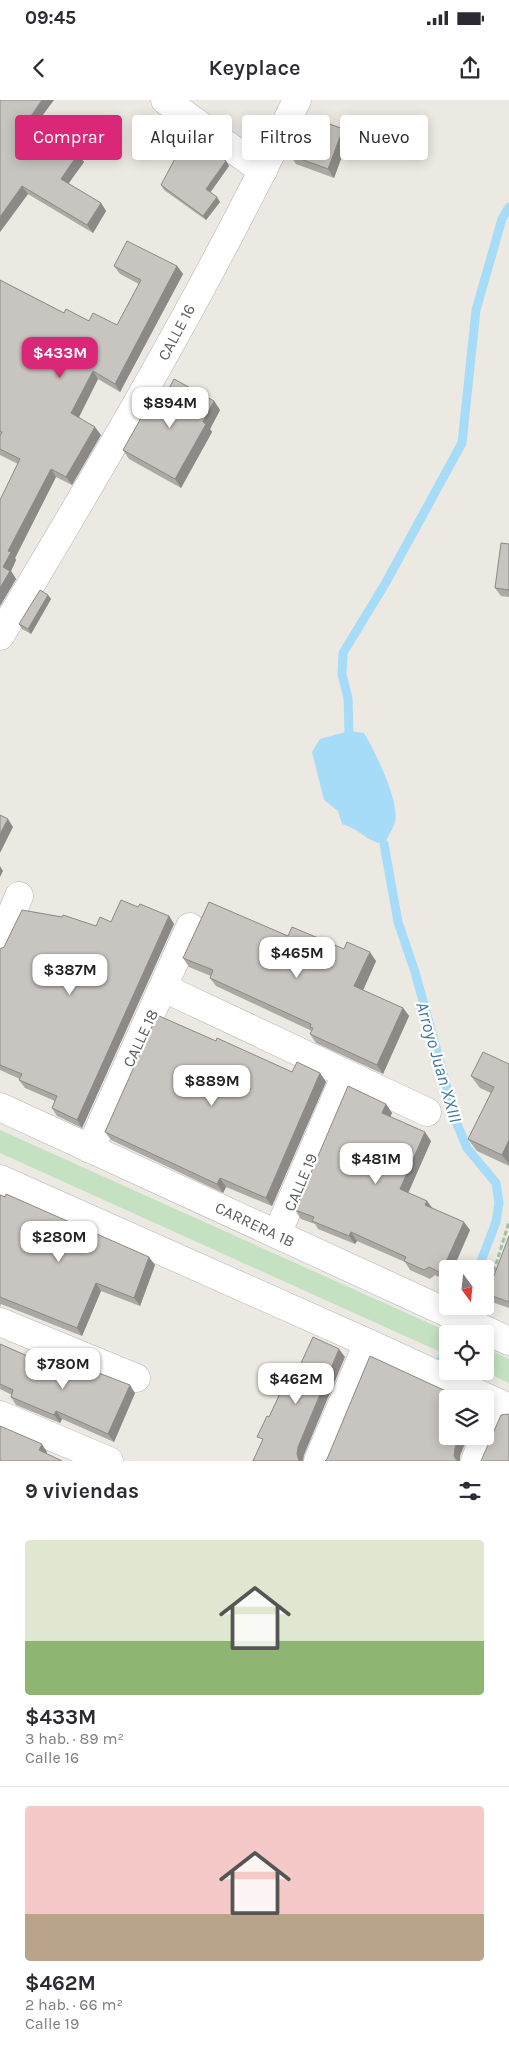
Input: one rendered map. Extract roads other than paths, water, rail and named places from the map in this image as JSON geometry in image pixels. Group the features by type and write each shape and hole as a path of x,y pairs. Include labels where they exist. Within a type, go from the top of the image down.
{"street":[{"path":"165,100 263,172"},
{"name":"CALLE 16","path":"0,636 128,421 263,172 297,100"},
{"path":"0,943 19,896"},
{"name":"CALLE 18","path":"90,1149 190,928"},
{"path":"164,988 427,1112"},
{"name":"CALLE 19","path":"277,1234 346,1074"},
{"name":"CARRERA 1B","path":"0,1107 509,1341"},
{"path":"0,1180 437,1374 503,1406 494,1421"},
{"path":"0,1322 136,1378"},
{"path":"318,1461 368,1343"},
{"path":"0,1415 109,1461"},
{"path":"475,1461 481,1445"}],"water":[{"path":"349,731 364,733 380,764 394,802 395,822 384,844 372,840 342,824 338,811 324,800 312,752 320,739"}],"waterway":[{"path":"349,731 348,698 342,674 343,653 385,584 462,443 476,310 502,219 509,207"},
{"name":"Arroyo Juan XXIII","path":"384,844 398,922 415,972 457,1124 467,1148 496,1183 499,1203 496,1222 481,1260"},
{"name":"Arroyo Juan XXIII","path":"436,1373 439,1365"}]}
